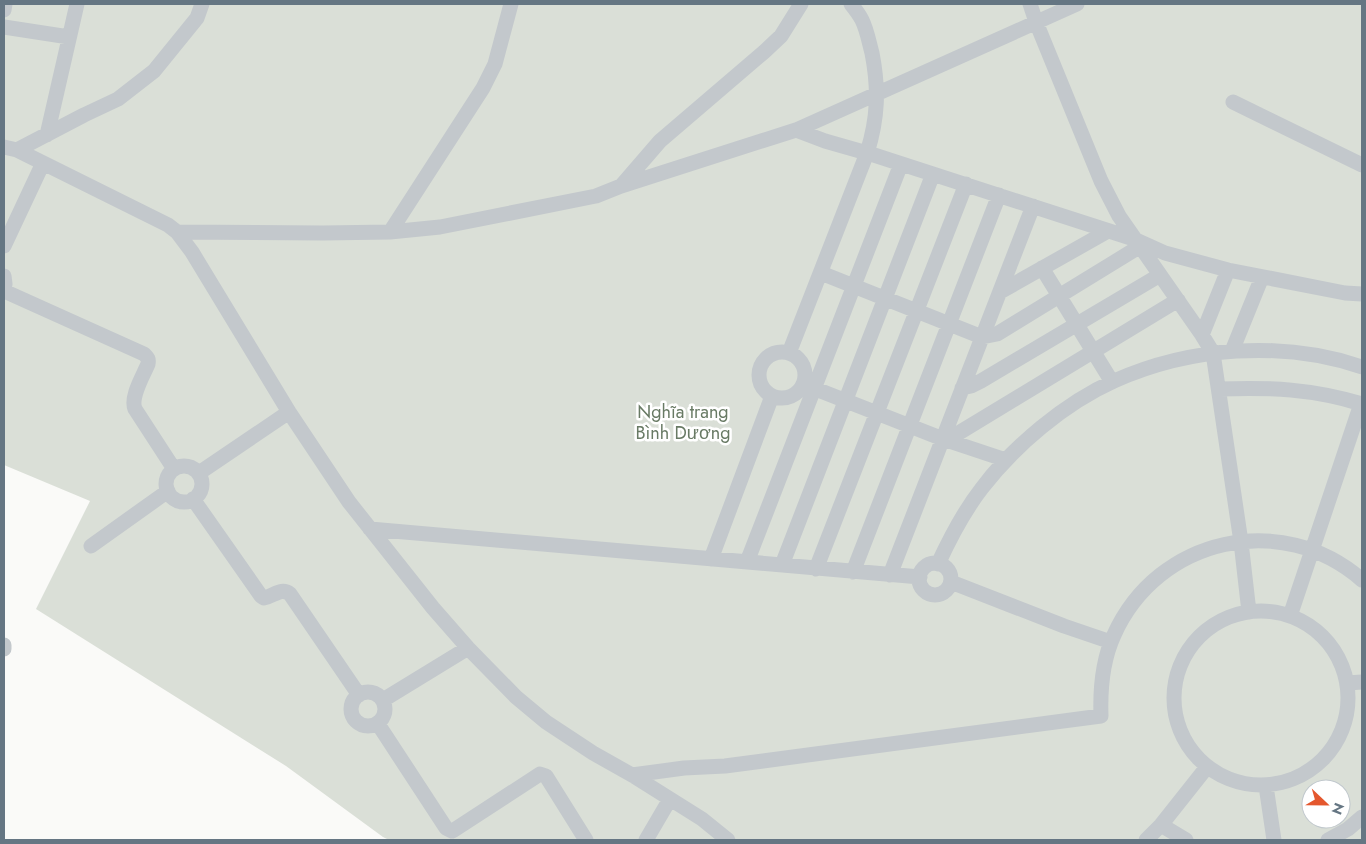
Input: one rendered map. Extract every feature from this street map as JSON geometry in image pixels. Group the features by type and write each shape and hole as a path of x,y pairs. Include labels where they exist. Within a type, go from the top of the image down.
{"street":[{"path":"4,10 5,4"},
{"path":"47,135 76,4"},
{"path":"10,148 47,135 118,99 154,71 197,18 202,4"},
{"path":"390,232 483,88 495,64 511,4"},
{"path":"620,186 660,142 781,36 801,4"},
{"path":"789,353 867,153 874,128 877,95 870,43 862,20 851,4"},
{"path":"1030,4 1101,181 1119,216 1202,335 1213,354 1241,542 1249,612"},
{"path":"178,232 390,232 450,225 596,196 620,186 796,130 1077,4"},
{"path":"4,27 69,37"},
{"path":"1234,102 1362,165"},
{"path":"796,130 825,141 1108,230 1137,243 1165,252 1228,270 1345,293 1362,294"},
{"path":"10,148 168,225 178,232 289,412 349,502 433,608 468,648 516,697 546,722 593,753 702,819 728,840"},
{"path":"4,246 43,164"},
{"path":"747,562 808,386 854,286 901,164"},
{"path":"782,566 933,174"},
{"path":"816,569 966,184"},
{"path":"853,572 999,195"},
{"path":"890,575 1033,206"},
{"path":"1000,292 1108,230"},
{"path":"821,273 982,337 997,334 1059,296 1137,243"},
{"path":"1042,268 1112,382"},
{"path":"1202,335 1228,270"},
{"path":"962,388 981,381 1160,275"},
{"path":"4,276 4,290 144,354 148,358 148,364 134,397 133,404 174,469"},
{"path":"1232,351 1262,277"},
{"path":"943,438 957,434 1178,300"},
{"path":"938,564 968,509 982,488 1006,460 1052,419 1112,382 1160,364 1184,358 1232,351 1267,351 1309,355 1334,359 1362,367"},
{"path":"775,353 789,353 799,360 802,365 808,386 785,398 772,396 766,392 760,380 759,373 764,360 775,353"},
{"path":"808,386 910,426 1006,460"},
{"path":"1219,389 1288,389 1337,397 1362,404 1290,616"},
{"path":"711,559 772,396"},
{"path":"199,473 289,412"},
{"path":"186,466 199,473 202,485 198,495 193,499 178,500 168,492 168,477 174,469 186,466"},
{"path":"91,546 168,492"},
{"path":"193,499 261,596 264,598 269,597 282,591 290,594 359,695"},
{"path":"370,529 920,577"},
{"path":"632,775 684,768 725,766 1100,716 1101,681 1104,665 1111,642 1122,619 1147,587 1166,571 1194,554 1217,546 1258,540 1312,549 1340,564 1362,580"},
{"path":"938,564 948,569 951,582 946,591 932,595 923,590 920,577 926,566 938,564"},
{"path":"951,582 1023,611 1111,642"},
{"path":"1268,611 1290,616 1314,629 1331,647 1343,668 1347,683 1347,706 1345,718 1336,741 1321,761 1301,775 1283,782 1266,786 1240,783 1223,777 1207,767 1190,749 1178,727 1174,703 1176,678 1185,655 1200,635 1220,620 1249,612 1268,611"},
{"path":"383,700 468,648"},
{"path":"1347,683 1362,682"},
{"path":"364,692 375,693 383,700 385,716 378,724 362,726 354,719 352,703 359,695 364,692"},
{"path":"378,724 449,830 454,830 540,774 546,776 586,840"},
{"path":"1146,840 1161,825 1207,767"},
{"path":"1266,786 1274,840"},
{"path":"646,840 670,799"},
{"path":"1328,840 1362,817"},
{"path":"1161,825 1186,840"}],"green space":[{"name":"Nghĩa trang Bình Dương","path":"4,4 1362,4 1362,840 389,840 286,766 36,609 90,501 4,465"}]}
